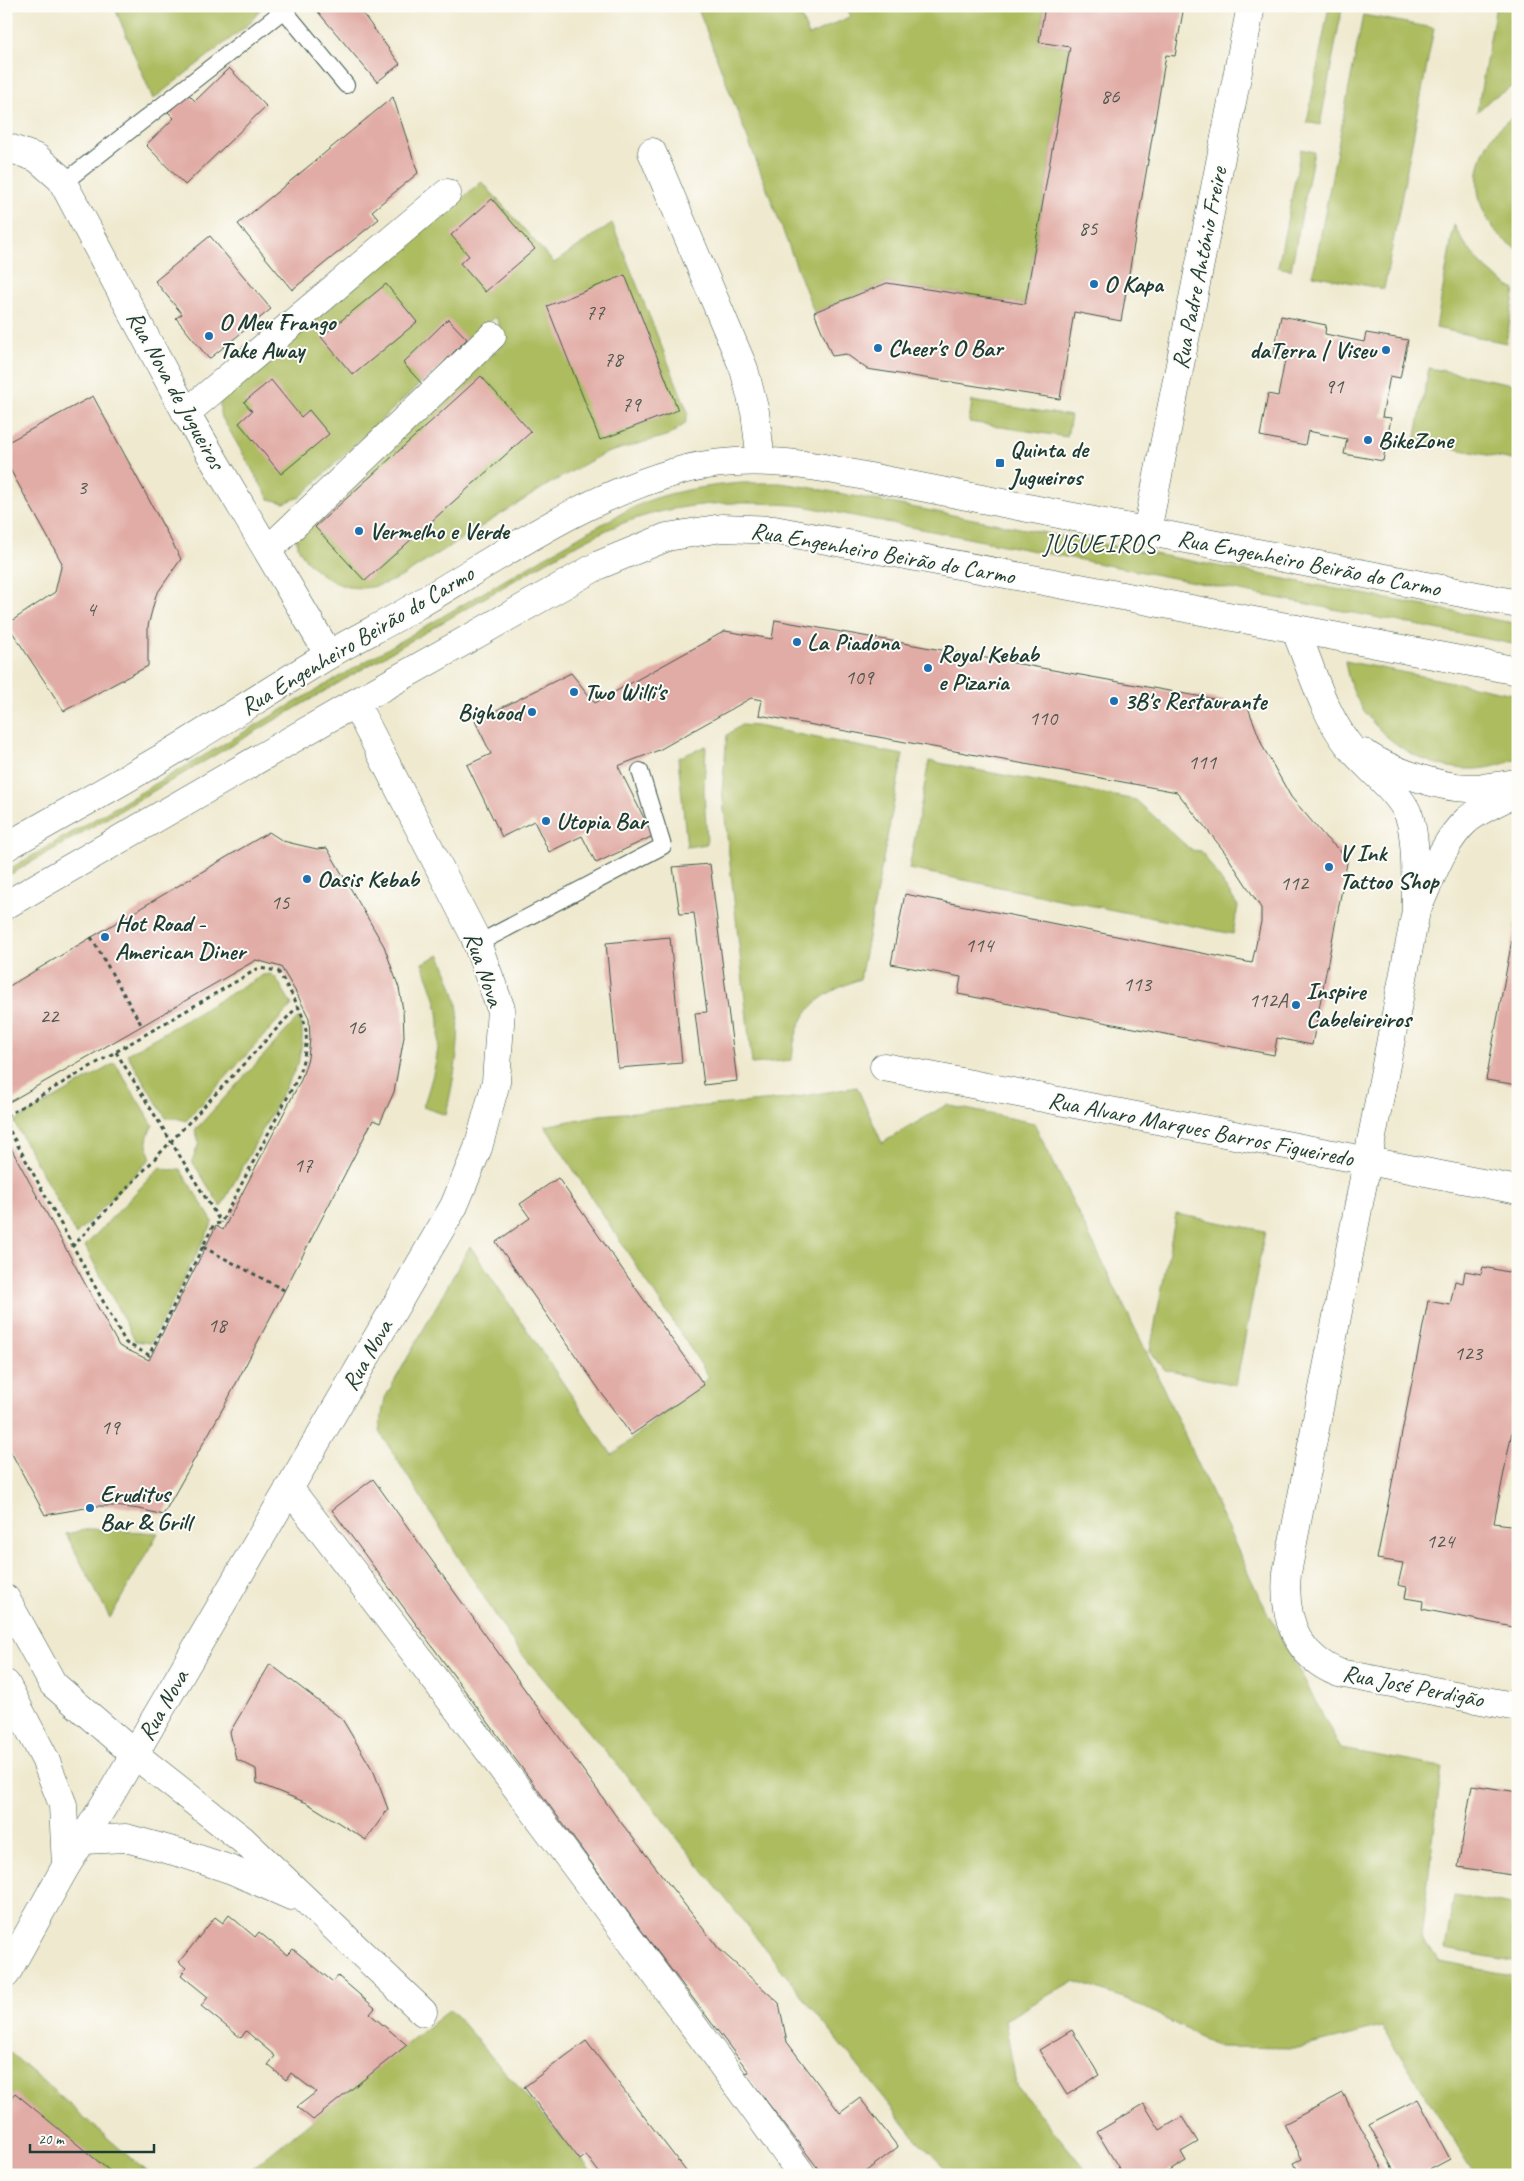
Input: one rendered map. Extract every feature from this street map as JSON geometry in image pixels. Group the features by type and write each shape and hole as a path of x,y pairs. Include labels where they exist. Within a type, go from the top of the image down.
{"street":[{"name":"Rua Padre António Freire","path":"1147,531 1251,6"},
{"name":"Rua Nova de Jugueiros","path":"6,147 37,158 61,179 186,413 329,655"},
{"path":"652,152 744,369 755,412 761,461"},
{"path":"186,413 447,193"},
{"path":"268,550 492,336"},
{"name":"Rua Engenheiro Beirão do Carmo","path":"6,847 180,747 329,655 414,607 583,506 629,487 688,469 761,461 786,462 824,468 1518,604"},
{"name":"Rua Engenheiro Beirão do Carmo","path":"6,905 355,703 599,565 667,537 722,528 774,530 1518,671"},
{"path":"1295,629 1330,715 1347,744 1399,800 1409,817 1412,837 1416,911"},
{"name":"Rua Nova","path":"6,1974 66,1866 134,1754 454,1206 478,1148 496,1082 501,1009 477,944 355,703"},
{"path":"1330,715 1347,739 1366,755 1412,775 1447,786 1468,788 1518,783"},
{"path":"1416,911 1440,859 1459,829 1477,814 1518,792"},
{"name":"Rua José Perdigão","path":"1416,911 1287,1573 1286,1589 1290,1620 1303,1648 1326,1668 1339,1673 1518,1707"},
{"name":"Rua Alvaro Marques Barros Figueiredo","path":"884,1067 1518,1190"},
{"path":"289,1488 383,1609 694,2025 802,2175"},
{"path":"6,1599 53,1684 134,1754 188,1794 244,1840 423,2012"},
{"path":"6,1684 45,1760 63,1805 66,1866"},
{"path":"83,1840 126,1838 184,1854 270,1885 310,1905"}],"lane":[{"path":"63,183 284,10 346,85"},
{"path":"477,944 663,846 640,771"}],"path":[{"path":"91,937 142,1026"},
{"path":"6,1116 258,968 278,972 303,1015 307,1030 303,1062 297,1079 221,1223"},
{"path":"72,1247 298,1006"},
{"path":"116,1052 221,1223"},
{"path":"6,1124 126,1344 149,1355 214,1224 221,1223"},
{"path":"203,1247 284,1290"}],"green space":[{"path":"114,6 263,6 249,24 153,99"},
{"path":"697,6 797,6 809,36 851,16 845,6 1045,6 1039,42 1070,47 1025,304 887,283 814,312"},
{"path":"1329,6 1342,9 1320,125 1307,122"},
{"path":"1496,6 1518,9 1518,84 1492,98 1477,112"},
{"path":"1363,15 1434,28 1384,289 1313,275"},
{"path":"1518,114 1518,249 1497,233 1492,226 1479,196 1478,180 1480,164 1493,136 1504,124"},
{"path":"1301,149 1314,152 1291,270 1278,267"},
{"path":"482,182 554,263 612,223 688,412 685,424 669,435 603,454 549,484 401,577 370,587 357,588 341,585 324,576 307,561 297,544 298,533 306,523 506,342 496,317 467,339 300,497 284,503 269,499 220,414 220,402 226,393"},
{"path":"1454,225 1466,245 1487,270 1515,290 1506,343 1436,328"},
{"path":"1429,368 1518,385 1518,461 1415,441"},
{"path":"972,401 1071,416 1067,437 969,422"},
{"path":"743,483 780,483 807,487 1518,624 1518,645 803,506 733,503 686,507 663,511 618,525 563,552 6,877 6,871 615,517 641,504 669,494"},
{"path":"1345,661 1518,695 1518,759 1490,767 1473,769 1450,767 1428,761 1407,751 1389,738 1373,722 1360,704 1350,683"},
{"path":"741,725 757,726 903,755 860,979 820,999 803,1017 794,1043 792,1060 752,1064 722,791 727,735"},
{"path":"706,746 704,790 707,844 687,847 678,758"},
{"path":"929,761 1136,800 1191,850 1201,851 1238,906 1233,934 909,869"},
{"path":"440,955 451,982 459,1024 456,1063 446,1115 423,1107 434,1071 439,1020 436,1001 422,963"},
{"path":"270,974 276,978 292,1005 186,1121 166,1118 127,1054 263,975"},
{"path":"299,1017 302,1035 298,1064 221,1207 192,1161 199,1143 195,1130"},
{"path":"115,1063 153,1125 147,1141 151,1158 76,1235 14,1122"},
{"path":"857,1087 882,1143 946,1105 1034,1123 1148,1355 1258,1594 1341,1749 1442,1767 1421,1937 1440,1962 1518,1976 1518,2175 1476,2175 1382,2027 1298,2048 1219,2047 1132,2001 1073,1981 1005,2020 1016,2085 1090,2175 952,2175 915,2138 644,1796 515,1646 379,1431 385,1398 470,1246 612,1455 709,1377 545,1126 600,1115 786,1099"},
{"path":"160,1167 169,1170 180,1169 213,1222 151,1343 135,1341 85,1246"},
{"path":"1176,1214 1265,1231 1236,1385 1165,1370 1150,1351"},
{"path":"90,1529 158,1533 110,1618 66,1534"},
{"path":"1454,1895 1518,1906 1518,1962 1445,1949"},
{"path":"450,2009 595,2175 244,2175"},
{"path":"6,2049 150,2175 6,2175"}],"building":[{"path":"313,6 357,6 400,64 377,82"},
{"path":"1045,6 1184,6 1175,56 1166,55 1121,321 1074,312 1060,399 867,369 846,354 832,356 814,312 887,283 1025,304 1070,47 1039,42"},
{"path":"229,68 266,106 185,185 146,145 174,118 168,112 188,94 195,101"},
{"path":"393,97 418,173 372,211 379,219 292,290 238,224"},
{"path":"492,199 535,249 485,292 460,263 469,256 451,235"},
{"path":"210,236 271,309 209,359 176,318 182,314 155,281"},
{"path":"625,275 678,410 600,440 547,306"},
{"path":"386,284 417,322 353,375 321,337"},
{"path":"1281,316 1326,325 1325,334 1364,342 1366,333 1408,340 1400,378 1390,376 1382,417 1391,418 1383,461 1344,454 1347,439 1308,431 1305,445 1260,436 1268,394 1278,396 1285,360 1273,358"},
{"path":"448,319 467,339 422,384 403,363"},
{"path":"481,376 531,432 365,581 315,527"},
{"path":"271,380 301,417 309,410 329,434 281,474 239,423 252,411 244,402"},
{"path":"93,396 181,559 156,595 148,626 148,666 64,711 7,624 55,592 62,563 6,462 6,443"},
{"path":"775,620 1247,705 1263,747 1291,797 1326,838 1348,858 1312,1045 1277,1038 1274,1055 958,994 961,977 891,964 905,894 1252,963 1261,922 1261,908 1224,851 1177,792 759,715 762,700 751,698 659,750 618,766 653,836 596,863 582,836 549,852 534,821 502,837 467,765 491,754 475,721 571,673 595,703 725,631 772,639"},
{"path":"269,832 283,841 317,849 327,848 384,946 399,988 403,1010 404,1037 394,1092 380,1123 373,1120 227,1401 163,1515 140,1509 97,1506 45,1515 6,1443 6,1139 119,1346 149,1360 216,1226 223,1230 301,1080 308,1058 309,1018 281,967 256,960 6,1104 6,988"},
{"path":"710,864 737,1081 704,1085 695,1013 707,1012 694,913 680,914 673,867"},
{"path":"1518,913 1518,1085 1486,1080"},
{"path":"670,937 682,1063 618,1068 606,943"},
{"path":"558,1178 704,1385 631,1435 496,1242 530,1218 520,1204"},
{"path":"1483,1267 1518,1274 1518,1401 1494,1523 1518,1526 1518,1628 1422,1609 1423,1601 1405,1598 1407,1587 1398,1585 1403,1563 1377,1559 1428,1301 1450,1305 1455,1281 1463,1283 1465,1271 1481,1274"},
{"path":"373,1479 616,1816 719,1949 779,2003 787,2042 840,2113 860,2098 898,2147 861,2175 823,2175 745,2073 749,2072 644,1934 332,1510"},
{"path":"270,1664 342,1719 374,1772 388,1809 366,1840 307,1803 257,1783 256,1769 236,1759 230,1732"},
{"path":"1472,1785 1518,1792 1518,1876 1458,1867"},
{"path":"229,1915 255,1937 259,1932 287,1955 293,1949 333,1982 338,1976 375,2008 370,2014 407,2045 313,2120 297,2107 316,2092 291,2073 286,2080 268,2065 275,2056 246,2031 241,2038 201,2006 208,1997 181,1975 186,1968 179,1962 215,1917 223,1923"},
{"path":"1072,2030 1099,2075 1067,2095 1039,2050"},
{"path":"586,2041 689,2175 601,2175 586,2155 580,2160 524,2087"},
{"path":"15,2093 111,2172 109,2175 6,2175 6,2103"},
{"path":"1343,2093 1386,2175 1300,2175 1294,2163 1302,2159 1284,2124"},
{"path":"1418,2099 1450,2159 1420,2175 1396,2175 1369,2124"},
{"path":"1144,2104 1160,2130 1182,2117 1198,2142 1181,2152 1186,2161 1163,2175 1123,2175 1097,2132"}],"place":[{"name":"O Kapa","path":"1094,284"},
{"name":"O Meu Frango Take Away","path":"209,336"},
{"name":"Cheer's O Bar","path":"878,348"},
{"name":"daTerra | Viseu","path":"1386,350"},
{"name":"BikeZone","path":"1368,440"},
{"name":"Quinta de Jugueiros","path":"1000,463"},
{"name":"Vermelho e Verde","path":"359,531"},
{"name":"La Piadona","path":"797,642"},
{"name":"Royal Kebab e Pizaria","path":"928,668"},
{"name":"Two Willi's","path":"574,692"},
{"name":"3B's Restaurante","path":"1114,701"},
{"name":"Bighood","path":"532,712"},
{"name":"Utopia Bar","path":"546,821"},
{"name":"V Ink Tattoo Shop","path":"1329,867"},
{"name":"Oasis Kebab","path":"307,879"},
{"name":"Hot Road - American Diner","path":"105,937"},
{"name":"Inspire Cabeleireiros","path":"1296,1005"},
{"name":"Eruditus Bar & Grill","path":"90,1508"}],"district":[{"name":"JUGUEIROS","path":"1100,544"}]}
